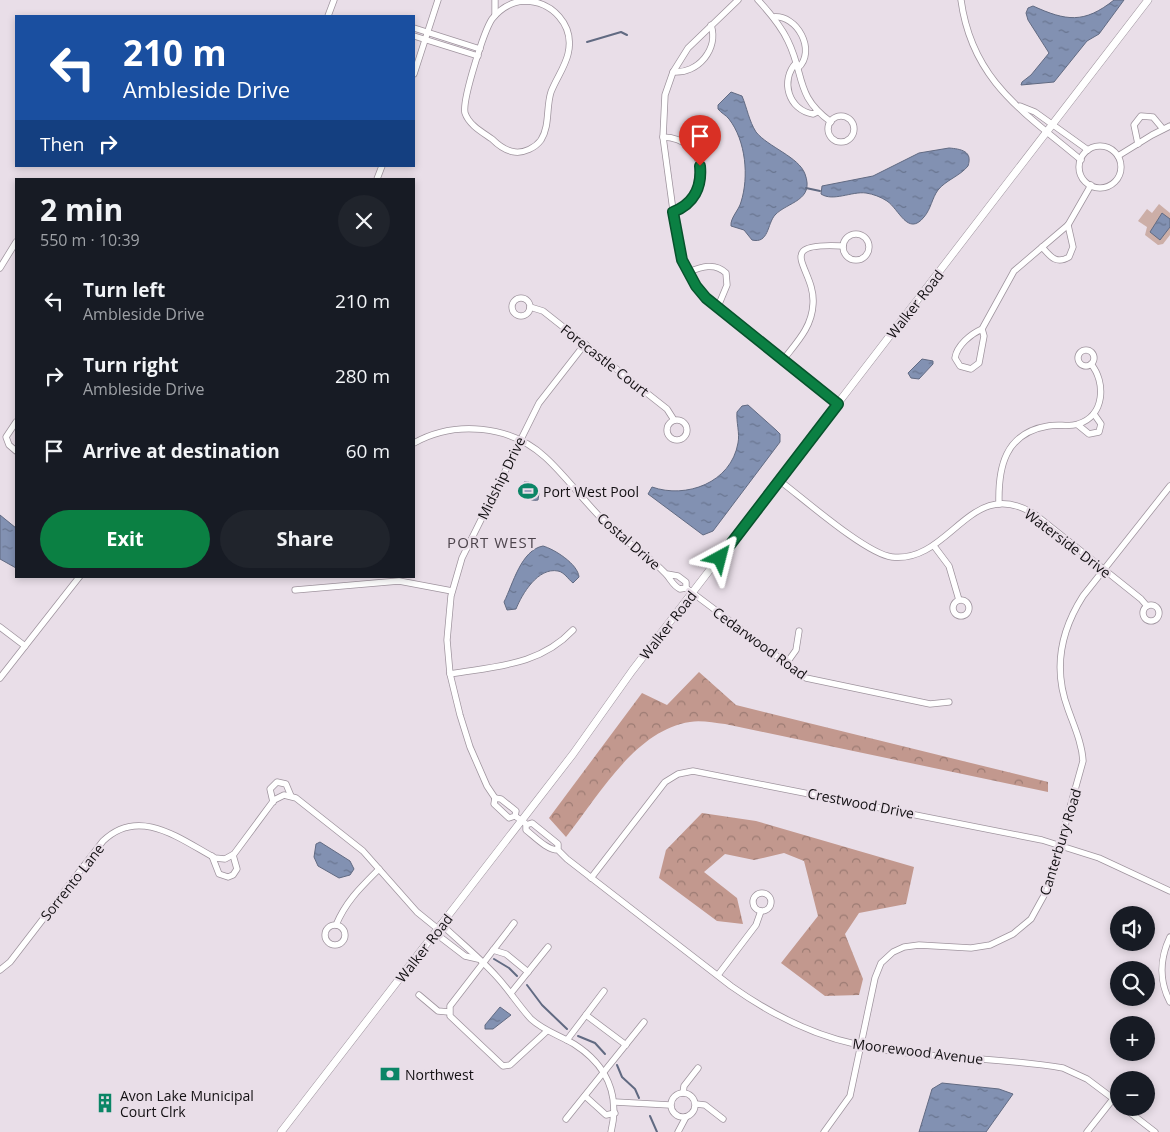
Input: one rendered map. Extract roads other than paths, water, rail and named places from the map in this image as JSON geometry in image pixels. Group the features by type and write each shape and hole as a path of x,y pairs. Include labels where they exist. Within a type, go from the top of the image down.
{"street":[{"path":"328,15 334,0"},
{"path":"415,71 438,0"},
{"path":"495,0 495,15"},
{"path":"738,0 688,48 673,72 662,109 663,137 678,247 696,286 717,308 838,404"},
{"path":"758,0 773,17 788,40 803,90 817,112 831,122"},
{"path":"962,0 966,28 978,57 999,87 1020,106 1030,120 1081,160"},
{"name":"Walker Road","path":"281,1132 438,929 524,823 693,593 1148,0"},
{"path":"522,1 543,5 556,13 567,30 570,43 566,60 550,93 543,134 533,147 521,152 506,149 475,127 467,117 464,104 488,26 495,15 509,5 522,1"},
{"path":"773,17 784,18 789,21 801,34 805,52 802,64 797,65 788,78 788,89 792,100 804,111 813,114 817,112"},
{"path":"673,72 689,70 708,54 714,39 711,24"},
{"path":"415,28 480,49"},
{"path":"415,36 478,56"},
{"path":"1020,106 1035,112 1088,150"},
{"path":"1138,144 1134,125 1141,116 1153,117 1163,129"},
{"path":"839,117 849,119 854,127 852,137 843,142 834,139 829,131 831,122 839,117"},
{"path":"1118,156 1170,126"},
{"path":"663,137 681,140 688,145 700,166 700,182 694,197 688,204 673,212"},
{"path":"1104,146 1113,150 1118,156 1121,171 1116,181 1102,188 1091,186 1081,175 1081,160 1088,150 1104,146"},
{"path":"982,329 984,336 979,363 971,369 960,366 955,358 956,352 976,332 982,329 1008,279 1022,263 1068,225 1091,186"},
{"path":"1042,247 1056,260 1061,261 1069,257 1073,247 1068,225"},
{"path":"855,235 864,238 869,247 865,257 855,260 846,255 843,246 848,237 855,235"},
{"path":"0,268 15,244"},
{"path":"783,360 802,335 812,316 813,294 801,263 804,252 812,246 843,246"},
{"path":"688,272 710,266 717,267 726,273 726,285 717,308"},
{"name":"Forecastle Court","path":"530,307 543,311 667,409 674,420"},
{"name":"Midship Drive","path":"515,816 509,818 494,804 495,798 485,783 468,742 450,674 447,627 452,591 462,558 539,403 584,344"},
{"path":"780,481 873,551 901,558 921,554 934,546 972,513 985,507 999,504 1000,472 1009,449 1017,440 1039,428 1078,424 1094,414 1100,401 1101,390 1098,372 1091,364"},
{"path":"1078,424 1089,434 1096,434 1101,428 1101,424 1094,414"},
{"path":"15,424 6,437 9,445 15,450"},
{"name":"Costal Drive","path":"415,443 439,432 468,428 487,430 520,441 545,457 606,523 667,574 674,586 680,589 686,588 693,593"},
{"name":"Canterbury Road","path":"824,1132 850,1096 875,978 881,963 887,956 898,949 911,945 971,948 990,945 1013,934 1031,919 1040,906 1050,883 1082,761 1081,748 1061,689 1060,656 1062,640 1074,610 1170,486"},
{"name":"Waterside Drive","path":"999,504 1014,506 1032,513 1142,598 1147,606"},
{"path":"934,546 949,566 959,600"},
{"name":"Costal Drive","path":"667,574 681,578 686,582 686,588"},
{"path":"0,678 78,578"},
{"path":"295,590 399,581 452,591"},
{"name":"Cedarwood Road","path":"693,593 800,675 816,681 930,704 949,702"},
{"path":"0,627 25,646"},
{"path":"450,674 537,657 556,646 573,630"},
{"path":"786,664 796,650 799,631"},
{"name":"Crestwood Drive","path":"591,878 665,782 678,774 693,771 988,828 1060,845 1120,866 1170,891"},
{"path":"273,802 270,790 277,782 286,784 291,796 350,841 379,869 420,915 438,929 471,949 511,993 530,1018 547,1031 567,1040 587,1054 604,1072 615,1102 612,1132"},
{"path":"212,856 219,874 228,877 234,874 237,869 233,855 273,802 280,796 291,796"},
{"name":"Midship Drive","path":"495,798 501,799 516,811 515,816"},
{"name":"Midship Drive","path":"515,816 524,823"},
{"name":"Moorewood Avenue","path":"524,823 532,823 558,844 558,850 591,878 718,975 757,1004 789,1021 829,1037 861,1046 1063,1068 1081,1075 1110,1097"},
{"name":"Sorrento Lane","path":"0,970 13,957 103,841 117,830 134,825 152,826 212,856 223,859 233,855"},
{"path":"336,925 352,894 379,869"},
{"path":"718,975 756,925 761,911"},
{"path":"514,923 493,950 481,961 450,1006 448,1012 452,1019 503,1066 510,1065 547,1031"},
{"path":"438,929 465,956 481,961"},
{"path":"1170,936 1164,951 1162,969 1164,985 1170,1002"},
{"path":"511,993 548,948"},
{"path":"493,950 506,954 528,972"},
{"path":"567,1040 604,991"},
{"path":"419,995 438,1010 448,1012"},
{"path":"586,1014 626,1045"},
{"path":"566,1119 644,1022"},
{"path":"683,1093 684,1086 698,1068"},
{"path":"670,1105 676,1097 683,1093 692,1096 696,1104 678,1132"},
{"path":"585,1096 606,1115 615,1113"},
{"path":"615,1102 670,1105"},
{"path":"1087,1132 1110,1103"},
{"path":"696,1104 705,1105 723,1119"},
{"path":"670,1105 675,1114 686,1117"},
{"path":"1135,1116 1156,1132"}],"water":[{"path":"1114,0 1124,0 1099,34 1087,41 1054,82 1021,85 1049,53 1028,20 1026,13 1028,8 1033,6 1055,15 1075,18 1093,13"},
{"path":"731,92 742,96 756,132 802,168 807,183 803,195 775,215 765,236 758,240 752,240 744,230 731,226 741,202 745,171 742,148 735,128 729,119 718,109 718,105"},
{"path":"949,148 965,152 969,157 968,166 938,190 924,217 913,224 904,220 887,201 871,194 861,193 831,197 821,194 822,186 873,176 919,153"},
{"path":"1162,213 1170,219 1170,227 1160,240 1150,232"},
{"path":"922,359 933,361 933,364 919,379 911,378 908,373"},
{"path":"748,405 780,434 780,442 713,531 703,535 648,494 652,487 679,491 692,489 717,478 734,457 738,443 737,412 742,406"},
{"name":"Port West Pool","path":"524,482 529,482 532,490 539,493 538,500 529,499 525,495 522,486"},
{"path":"0,515 15,527 15,567 0,559"},
{"path":"543,546 553,550 570,562 578,572 579,577 573,583 558,571 544,573 527,589 516,609 507,610 504,602 523,561 535,549"},
{"path":"320,842 350,861 354,869 350,875 339,878 318,866 314,857 316,844"},
{"path":"500,1007 511,1015 493,1029 485,1029 485,1025"},
{"path":"942,1083 999,1089 1013,1094 986,1132 919,1132 932,1089"}],"waterway":[{"path":"587,42 621,32 627,35"},
{"path":"806,188 820,191"},
{"path":"494,959 509,968 517,976"},
{"path":"527,985 542,1005 567,1029"},
{"path":"578,1036 595,1043 605,1054"},
{"path":"617,1065 622,1077 635,1089 639,1098"},
{"path":"650,1116 657,1132"}],"place":[{"name":"Port West Pool","path":"528,491"},
{"name":"Northwest","path":"390,1074"},
{"name":"Avon Lake Municipal Court Clrk","path":"105,1103"}],"district":[{"name":"PORT WEST","path":"492,542"}]}
